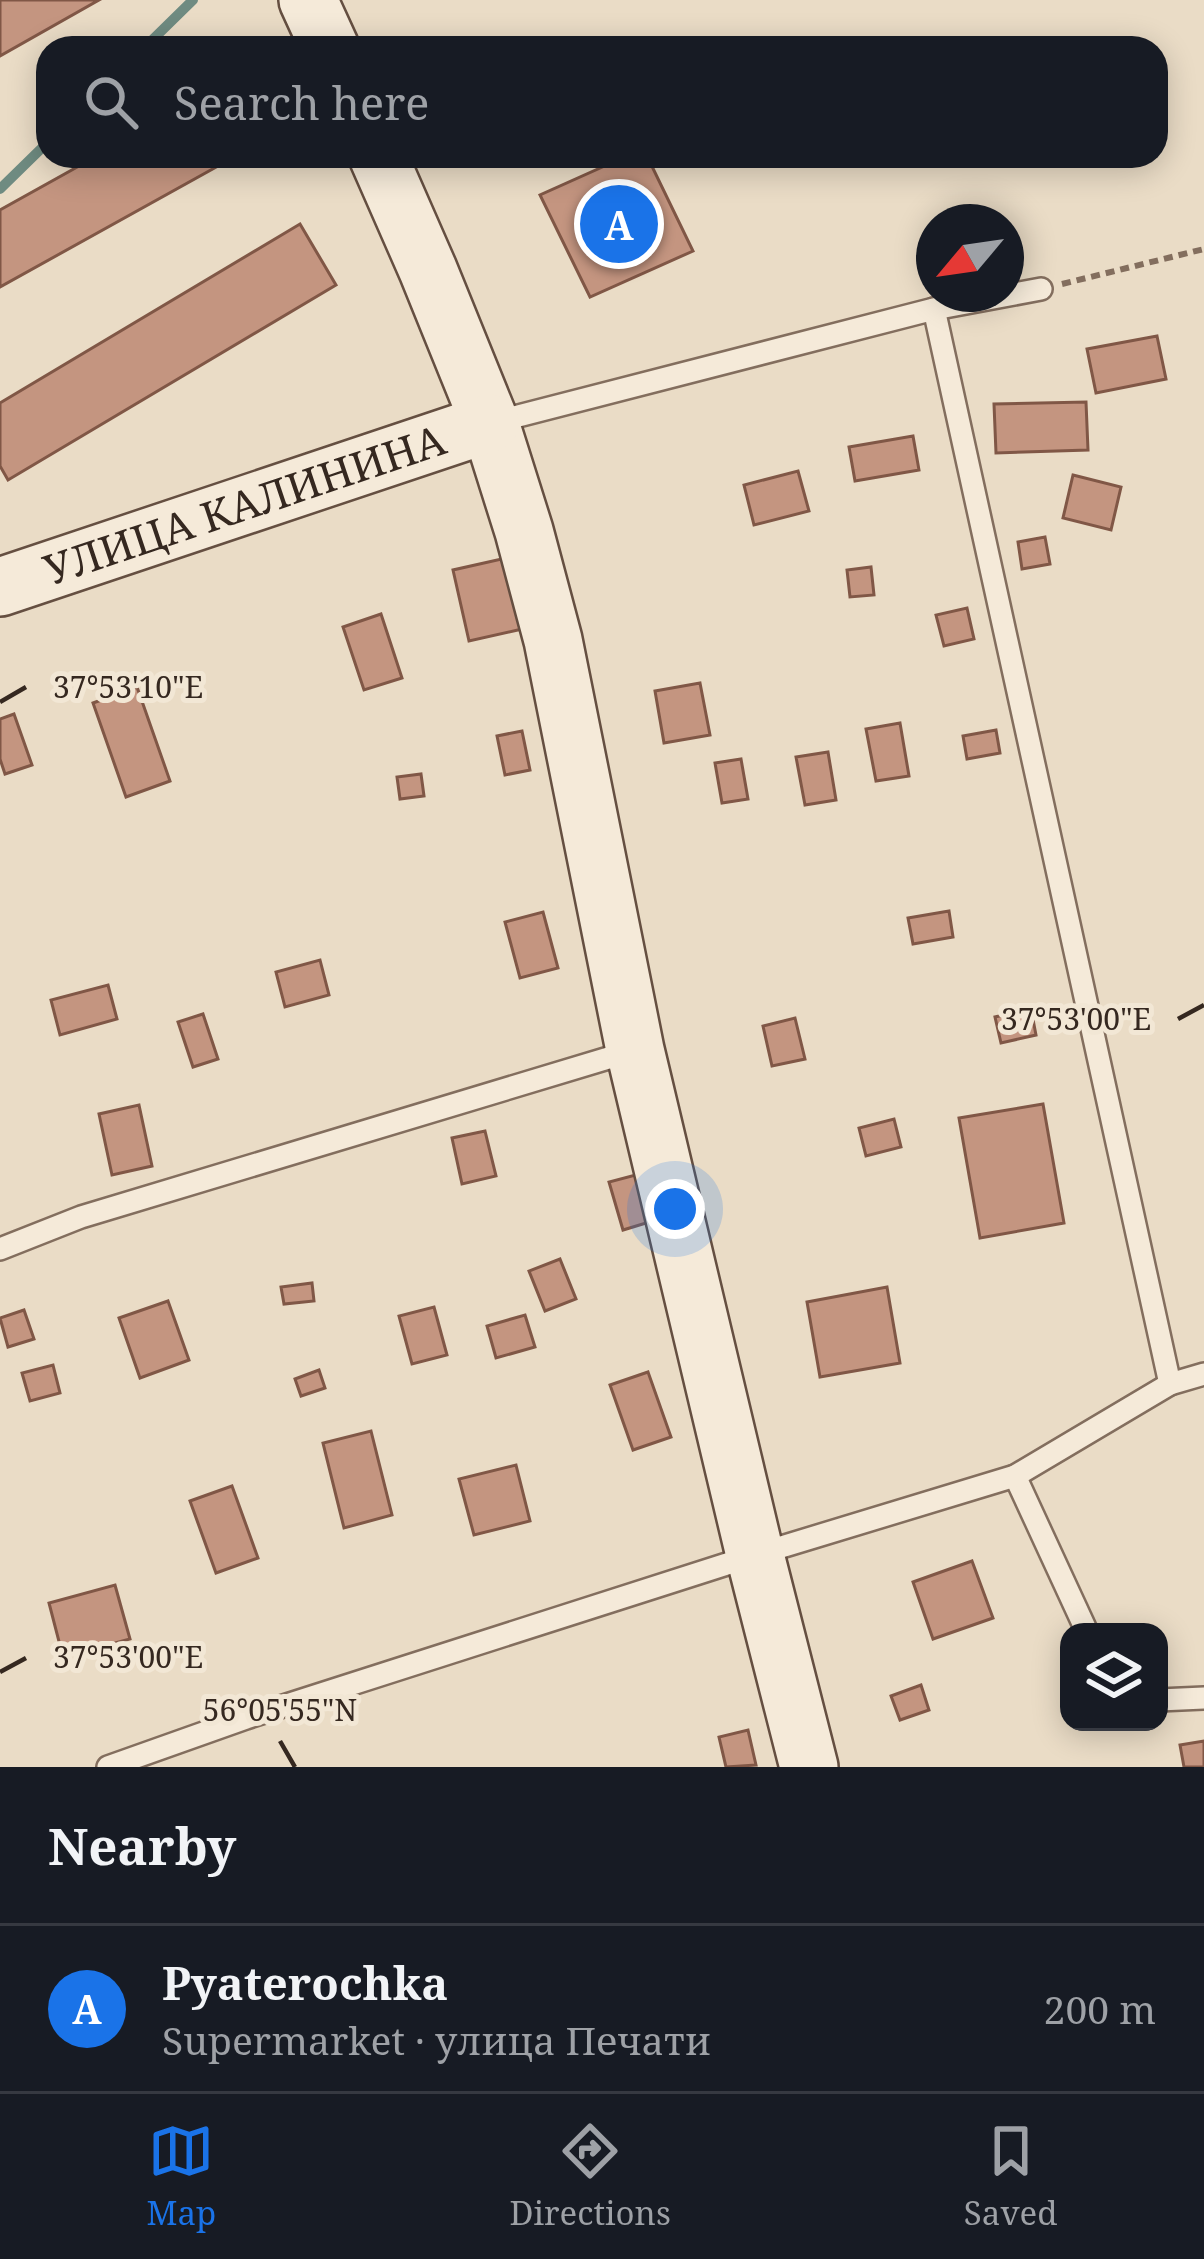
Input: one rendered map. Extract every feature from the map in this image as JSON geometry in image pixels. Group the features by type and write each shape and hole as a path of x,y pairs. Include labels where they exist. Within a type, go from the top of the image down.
{"street":[{"path":"308,0 324,36"},
{"path":"383,168 490,423 524,531 553,640 635,1050 809,1767"},
{"name":"УЛИЦА КАЛИНИНА","path":"0,587 490,423"}],"lane":[{"path":"1024,292 1041,289"},
{"path":"490,423 922,312"},
{"path":"935,312 1170,1384"},
{"path":"0,1249 81,1217 635,1050"},
{"path":"108,1767 754,1555 1015,1476 1170,1384 1204,1373"},
{"path":"1015,1476 1083,1623"},
{"path":"1168,1700 1204,1698"}],"path":[{"path":"1041,289 1204,249"}],"building":[{"path":"0,0 99,0 0,56"},
{"path":"75,168 214,168 0,287 0,210"},
{"path":"600,168 653,168 693,251 590,297 540,195"},
{"path":"300,224 336,285 8,480 0,466 0,403"},
{"path":"1157,336 1166,379 1096,393 1087,349"},
{"path":"1086,402 1088,450 996,453 994,404"},
{"path":"913,436 919,470 855,481 849,447"},
{"path":"798,471 809,511 754,525 744,485"},
{"path":"1073,475 1121,487 1111,530 1063,518"},
{"path":"1045,537 1050,564 1022,569 1018,542"},
{"path":"506,558 522,629 469,641 453,570"},
{"path":"871,567 874,595 850,597 847,570"},
{"path":"967,608 974,639 944,646 936,615"},
{"path":"381,614 402,678 364,690 343,627"},
{"path":"700,683 710,735 664,743 655,691"},
{"path":"137,687 170,781 126,797 93,703"},
{"path":"14,714 32,765 5,774 0,759 0,719"},
{"path":"900,723 909,776 876,781 866,729"},
{"path":"996,730 1000,753 967,759 963,736"},
{"path":"522,731 530,770 505,775 497,736"},
{"path":"828,752 836,800 805,805 796,757"},
{"path":"741,759 748,799 722,803 715,763"},
{"path":"421,774 424,796 400,799 397,777"},
{"path":"949,911 953,937 913,944 908,918"},
{"path":"543,912 558,968 520,978 505,922"},
{"path":"320,960 329,995 285,1007 276,972"},
{"path":"108,985 117,1019 60,1035 51,1000"},
{"path":"1031,1009 1036,1035 1001,1043 995,1017"},
{"path":"203,1014 218,1059 193,1067 178,1022"},
{"path":"795,1018 805,1059 772,1066 763,1026"},
{"path":"1043,1104 1064,1223 980,1238 959,1118"},
{"path":"139,1105 152,1166 112,1175 99,1114"},
{"path":"894,1119 901,1147 866,1156 859,1128"},
{"path":"485,1131 496,1176 462,1184 452,1138"},
{"path":"643,1173 656,1220 623,1230 609,1182"},
{"path":"560,1259 576,1299 545,1311 529,1271"},
{"path":"312,1283 314,1301 284,1304 281,1287"},
{"path":"887,1287 900,1363 820,1377 807,1302"},
{"path":"168,1301 189,1360 140,1378 119,1318"},
{"path":"434,1307 447,1355 412,1364 399,1316"},
{"path":"24,1310 34,1339 8,1347 0,1318"},
{"path":"525,1315 535,1347 496,1358 487,1326"},
{"path":"53,1365 60,1393 30,1401 22,1373"},
{"path":"319,1370 325,1388 301,1396 295,1379"},
{"path":"648,1372 671,1437 633,1450 610,1385"},
{"path":"371,1431 392,1515 344,1528 323,1443"},
{"path":"516,1465 530,1521 474,1535 459,1479"},
{"path":"232,1486 258,1558 216,1573 190,1501"},
{"path":"972,1561 993,1618 933,1639 913,1582"},
{"path":"115,1585 130,1639 63,1657 49,1603"},
{"path":"921,1685 929,1710 900,1720 891,1696"},
{"path":"748,1730 756,1765 726,1767 719,1737"},
{"path":"1204,1741 1204,1767 1184,1767 1180,1745"}],"waterway":[{"path":"156,36 193,0"},
{"path":"0,189 36,154"}],"place":[{"name":"Pyaterochka","path":"619,224"}]}
